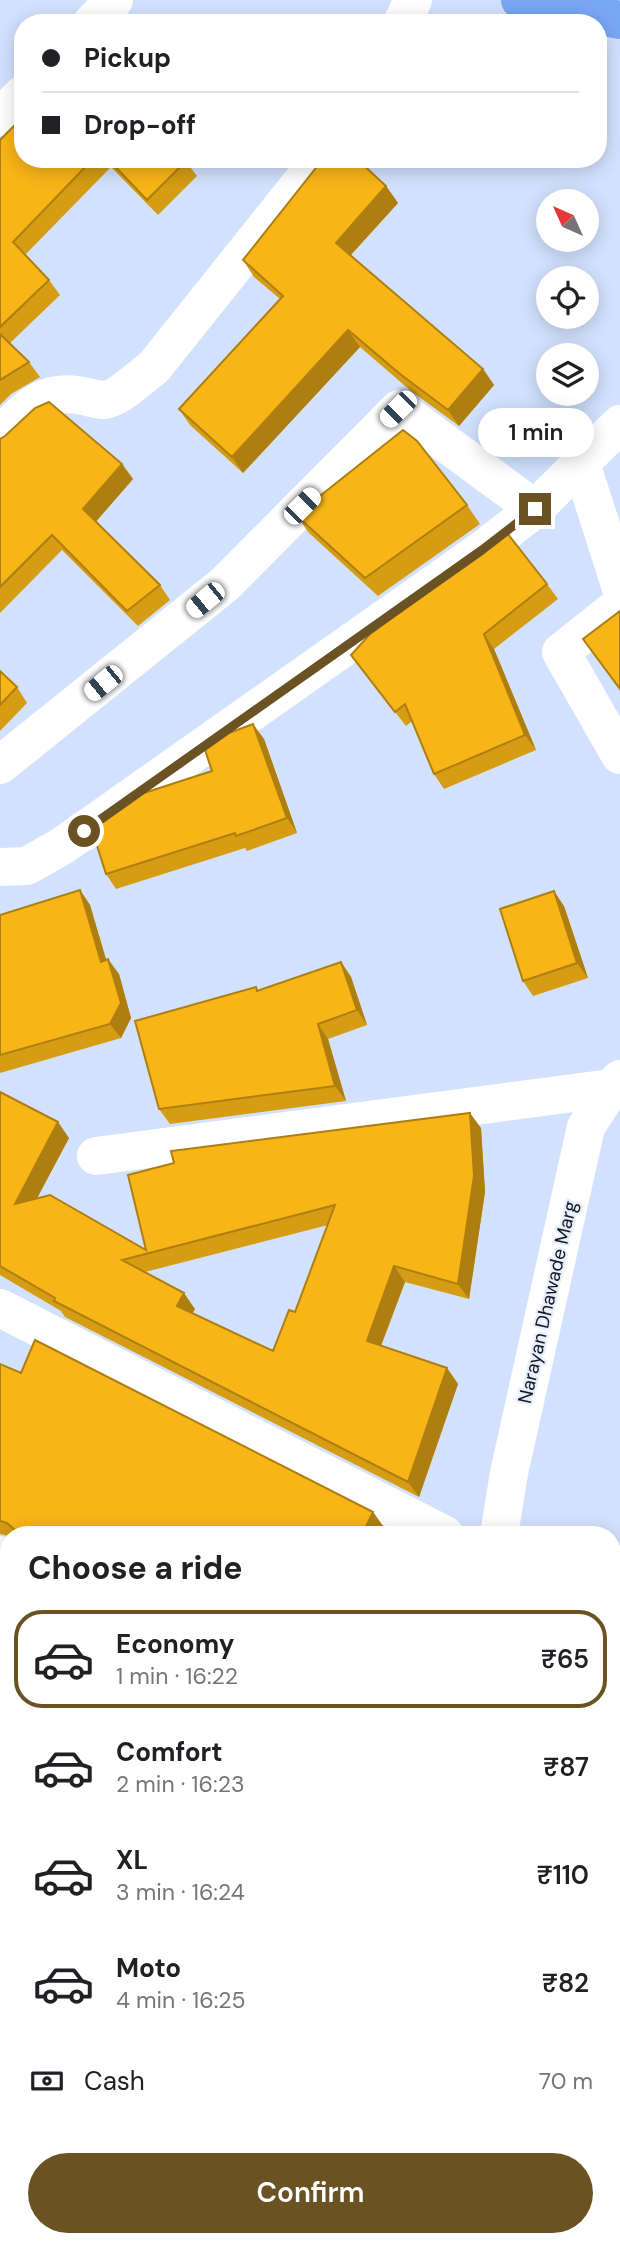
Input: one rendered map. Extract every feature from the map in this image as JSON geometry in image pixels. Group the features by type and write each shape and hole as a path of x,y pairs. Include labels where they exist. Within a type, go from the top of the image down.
{"highway":[{"path":"520,0 590,14"}],"street":[{"path":"101,14 114,0"},
{"path":"0,117 14,103"},
{"path":"0,436 33,404 54,394 76,394 106,400 128,387 154,366 313,168"},
{"path":"0,765 225,583 398,409 535,509"},
{"path":"0,867 27,866 62,846 482,550 535,509 620,424"},
{"path":"581,463 620,585"},
{"path":"620,605 561,652 620,755"},
{"path":"96,1156 616,1083"},
{"name":"Narayan Dhawade Marg","path":"500,1526 509,1474 586,1127 616,1083"},
{"path":"0,1308 427,1526"}],"building":[{"path":"14,126 14,168 84,168 13,242 49,280 0,327 0,140"},
{"path":"117,168 179,168 147,200"},
{"path":"316,168 367,168 386,186 336,243 483,369 448,410 348,330 232,457 179,409 283,296 243,260"},
{"path":"0,334 29,362 0,380"},
{"path":"49,402 122,464 83,509 160,585 127,611 52,535 0,587 0,439 35,408"},
{"path":"403,430 417,441 467,505 365,578 296,515"},
{"path":"508,534 547,584 484,634 525,735 434,774 405,704 395,712 351,655 370,634"},
{"path":"620,611 620,689 583,639"},
{"path":"0,671 17,687 0,705"},
{"path":"253,724 287,818 236,836 235,833 106,874 92,830 144,793 212,771 205,750 229,733"},
{"path":"80,890 101,962 108,959 121,1003 110,1024 0,1055 0,915"},
{"path":"554,891 577,963 523,981 500,909"},
{"path":"341,962 357,1010 318,1024 335,1086 159,1109 135,1021 256,987 257,991"},
{"path":"0,1092 58,1122 15,1204 50,1195 146,1250 128,1175 174,1163 171,1151 470,1113 474,1176 458,1284 394,1266 367,1341 447,1368 408,1482 54,1301 55,1298 0,1266","holes":["335,1205 295,1312 289,1310 273,1351 177,1306 184,1293 122,1260"]},
{"path":"35,1340 373,1512 366,1526 10,1526 0,1521 0,1364 21,1373"}],"route":[{"path":"84,831 482,550 535,509"}]}
